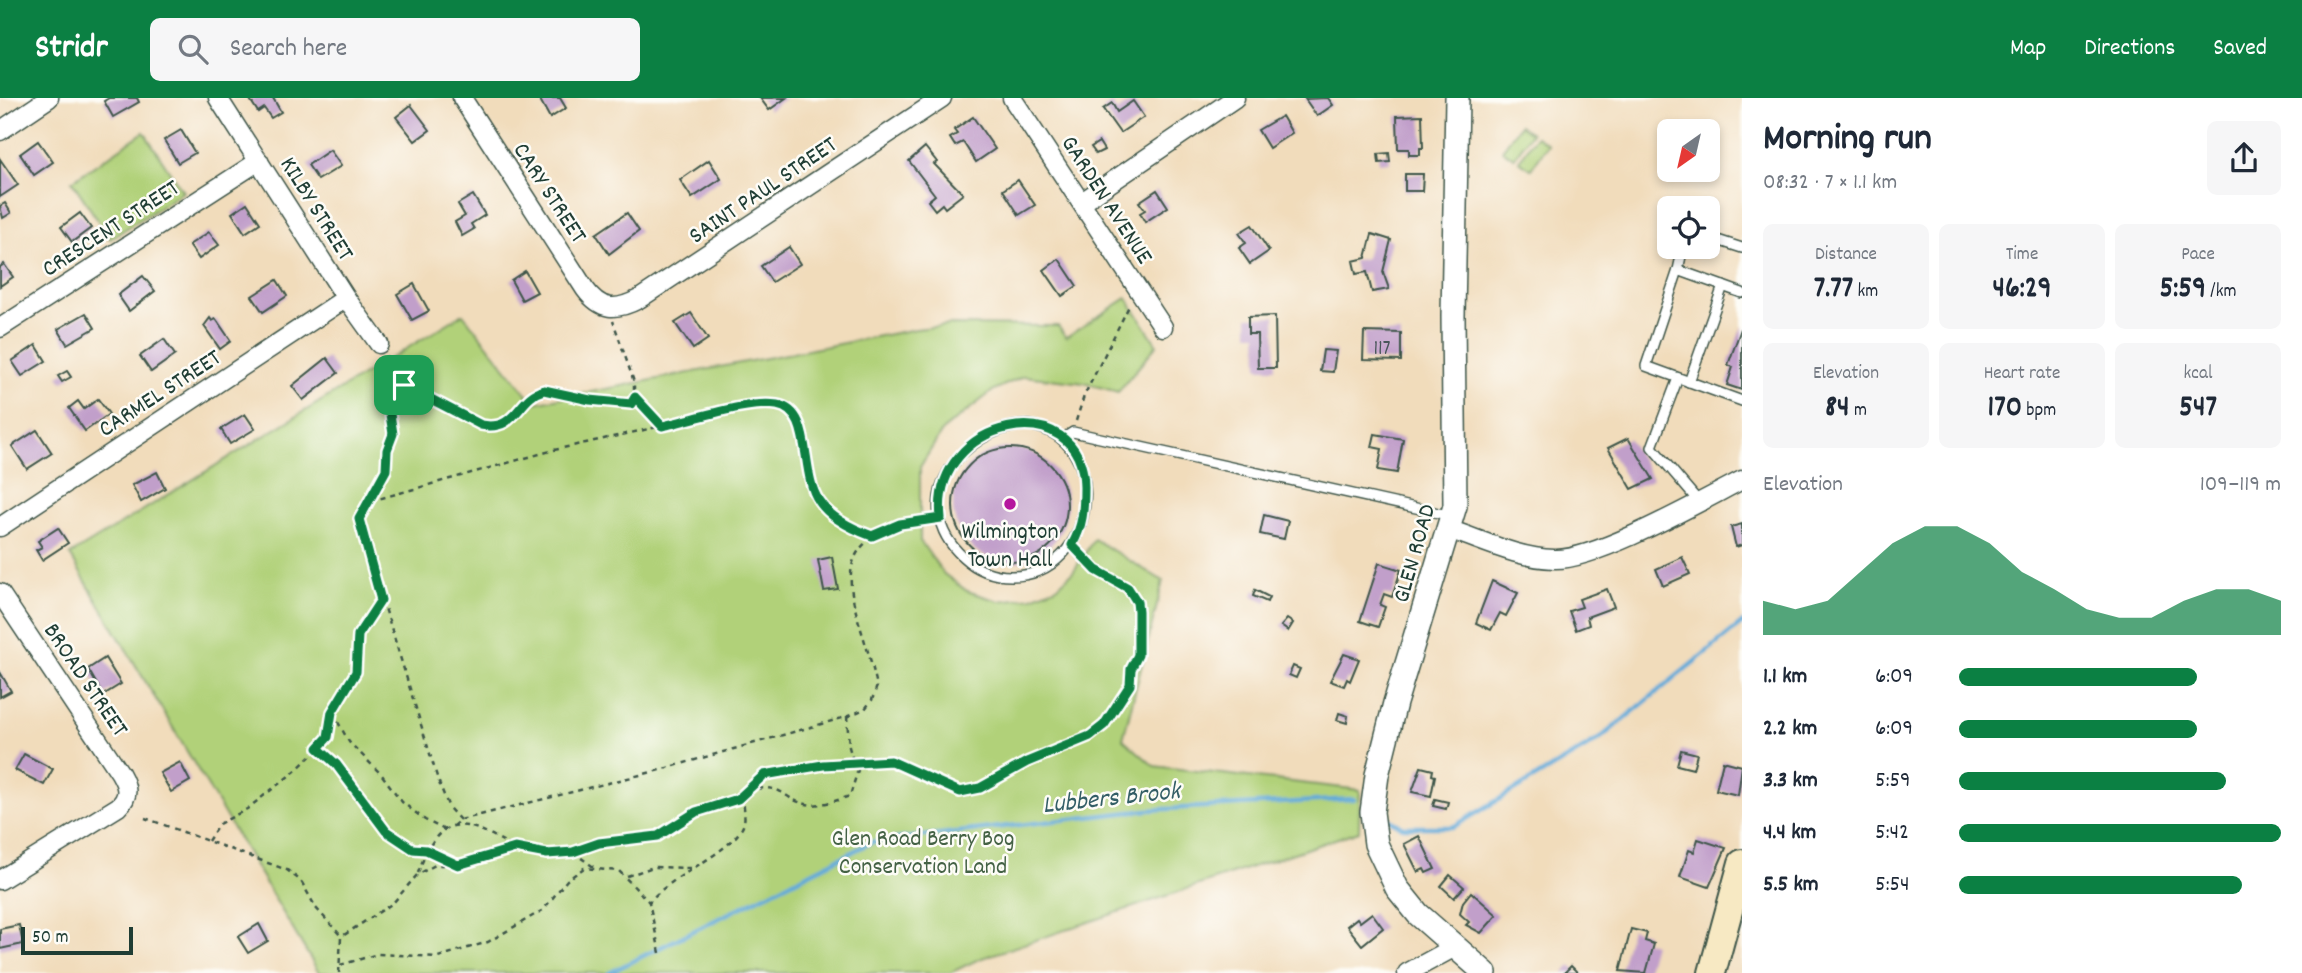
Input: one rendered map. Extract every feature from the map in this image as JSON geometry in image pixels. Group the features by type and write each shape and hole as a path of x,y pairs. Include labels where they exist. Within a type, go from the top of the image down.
{"main road":[{"path":"1712,973 1737,900 1742,863"}],"street":[{"path":"0,131 49,98"},
{"name":"KILBY STREET","path":"218,98 346,298 379,344"},
{"name":"CARY STREET","path":"462,98 585,289 610,308"},
{"name":"SAINT PAUL STREET","path":"610,308 639,299 942,98"},
{"name":"GARDEN AVENUE","path":"1012,98 1163,327"},
{"path":"1082,202 1235,98"},
{"name":"GLEN ROAD","path":"1457,98 1453,291 1457,475 1452,523 1395,703 1377,775 1372,812 1376,844 1397,888 1418,914 1485,973"},
{"name":"CRESCENT STREET","path":"0,328 260,161"},
{"name":"CARMEL STREET","path":"0,527 346,298"},
{"path":"1452,523 1521,554 1571,558 1699,502 1742,480"},
{"name":"BROAD STREET","path":"0,593 120,774 127,795 114,810 0,880"},
{"path":"1407,973 1455,947"}],"lane":[{"path":"1720,241 1742,248"},
{"path":"1680,259 1646,366 1742,401"},
{"path":"1678,270 1742,293"},
{"path":"1689,382 1723,286"},
{"path":"1678,378 1653,447 1699,502"},
{"path":"1028,425 1049,430 1062,439 1078,456 1084,478 1083,519 1072,545 1044,569 1026,575 998,575 971,564 957,551 941,518 940,499 947,472 957,456 978,438 1000,428 1028,425"},
{"path":"1062,439 1073,432 1452,523"}],"path":[{"path":"1073,432 1084,396 1127,314 1134,283"},
{"path":"379,344 408,388 481,425 491,427 506,423 535,394 544,390 631,404 635,397 634,382 610,308"},
{"path":"396,372 389,383 388,401 393,434 387,450 386,470 371,501 362,509 359,519 381,600 438,780 449,808 460,820"},
{"path":"635,397 662,426"},
{"path":"371,501 554,450 752,406 776,405 789,409 798,417 802,428 808,480 820,503 853,529 872,536"},
{"path":"417,875 426,850 436,834 460,820 648,774 865,709 877,686 849,584 855,553 872,536 900,524 941,518"},
{"path":"453,826 467,825 515,848 547,854 573,852 599,843 658,836 696,812 743,795 764,775 823,765 891,761 960,792 980,788 1027,762 1068,747 1104,725 1130,685 1139,645 1137,602 1128,588 1096,570 1072,545"},
{"path":"208,841 219,824 247,809 294,772 328,737 332,712 356,672 358,635 381,600"},
{"path":"332,712 349,742 382,775 401,802 425,820 445,830"},
{"path":"847,716 849,747 854,764"},
{"path":"318,748 336,764 386,831 413,849 426,850 458,865"},
{"path":"748,790 778,789 801,803 817,804 850,796 860,764"},
{"path":"649,902 690,868 715,855 740,831 744,823 743,795"},
{"path":"145,818 287,870 301,881 316,908 341,937 339,973"},
{"path":"341,937 393,903 417,875 435,865 458,865 515,848"},
{"path":"573,852 594,868"},
{"path":"627,876 653,867 690,868"},
{"path":"340,965 378,954 438,957 488,942 543,910 576,870 594,868 619,871 627,876 649,902 660,953"}],"green space":[{"path":"1520,125 1531,133 1514,158 1502,150"},
{"path":"144,132 183,192 110,239 72,181"},
{"path":"1536,136 1548,144 1531,169 1519,161"},
{"name":"Glen Road Berry Bog Conservation Land","path":"1127,298 1157,345 1118,392 1084,383 1024,376 994,390 943,430 920,467 920,541 944,574 967,591 999,601 1032,597 1057,587 1073,572 1094,539 1163,581 1123,739 1154,766 1360,790 1359,831 979,959 950,973 319,973 70,555 463,314 534,403 916,329 952,325 1058,326 1066,337"}],"building":[{"path":"109,98 137,98 139,102 113,117 104,101"},
{"path":"249,98 273,98 281,112 271,118 264,108 258,112"},
{"path":"539,98 560,98 566,108 550,118"},
{"path":"760,98 786,98 769,110"},
{"path":"1328,98 1333,105 1317,116 1305,99"},
{"path":"1133,101 1144,117 1120,133 1103,109 1112,103 1117,112"},
{"path":"411,105 430,130 415,141 396,117"},
{"path":"1422,115 1423,148 1420,148 1420,155 1409,155 1409,149 1398,149 1397,116"},
{"path":"1282,116 1292,133 1269,148 1258,130"},
{"path":"973,117 995,149 976,162 963,142 955,146 950,138 957,134 954,130"},
{"path":"181,130 195,153 178,163 164,140"},
{"path":"38,141 53,162 34,175 20,154"},
{"path":"1099,142 1104,150 1096,154 1091,147"},
{"path":"925,147 937,162 934,164 963,194 945,208 942,204 935,210 928,201 935,195 909,161"},
{"path":"330,150 341,166 318,180 308,165"},
{"path":"1389,153 1390,162 1379,163 1378,154"},
{"path":"0,159 18,185 0,197"},
{"path":"709,160 721,179 692,198 680,180"},
{"path":"1405,174 1423,174 1422,191 1405,191"},
{"path":"1018,180 1035,205 1019,215 1003,190"},
{"path":"1157,190 1168,207 1145,222 1140,213 1145,210 1139,202"},
{"path":"473,195 485,215 471,224 474,229 462,236 455,222 465,216 458,204"},
{"path":"5,203 11,213 3,218 0,206"},
{"path":"247,203 260,223 245,233 232,213"},
{"path":"80,213 91,228 72,242 61,227"},
{"path":"627,213 639,231 609,254 596,234"},
{"path":"1252,225 1269,251 1250,264 1239,248 1246,243 1239,233"},
{"path":"209,232 219,245 199,259 189,245"},
{"path":"1372,234 1391,240 1383,272 1389,289 1372,292 1367,272 1356,274 1353,261 1366,258"},
{"path":"789,247 800,264 772,282 761,266"},
{"path":"1059,259 1077,286 1062,296 1044,270"},
{"path":"4,264 13,277 0,286 0,267"},
{"path":"525,271 537,292 522,300 511,280"},
{"path":"143,276 155,291 129,311 118,295"},
{"path":"277,280 287,296 263,312 252,296"},
{"path":"414,284 429,311 412,320 397,294"},
{"path":"86,313 95,328 67,344 58,329"},
{"path":"691,313 708,339 693,349 675,323"},
{"path":"1275,316 1276,368 1258,368 1257,334 1248,334 1248,317"},
{"path":"210,318 212,321 216,319 231,341 220,349 204,326"},
{"path":"1742,326 1742,390 1727,385 1733,367 1728,365"},
{"path":"1364,332 1401,333 1401,361 1363,360"},
{"path":"164,339 175,355 151,372 140,356"},
{"path":"36,345 46,361 22,376 12,361"},
{"path":"1323,350 1336,351 1333,372 1320,371"},
{"path":"327,358 338,373 303,400 292,386"},
{"path":"67,371 71,377 62,382 58,376"},
{"path":"98,399 109,414 85,431 69,408 78,401 84,409"},
{"path":"245,414 255,429 230,444 221,429"},
{"path":"37,430 52,453 27,469 12,446"},
{"path":"1375,434 1403,439 1397,473 1378,470 1382,449 1372,447"},
{"path":"1628,438 1653,479 1632,489 1608,448"},
{"name":"Wilmington Town Hall","path":"1010,448 1032,452 1042,457 1058,473 1063,483 1067,505 1063,527 1058,537 1042,553 1032,558 1010,562 988,558 978,553 962,537 957,527 953,505 957,483 962,473 978,457 988,452"},
{"path":"157,472 165,488 141,502 132,485"},
{"path":"1264,515 1288,521 1284,539 1260,534"},
{"path":"1742,524 1742,545 1736,547 1731,527"},
{"path":"58,528 68,543 42,560 36,550 42,547 38,541"},
{"path":"832,557 838,589 824,591 818,560"},
{"path":"1682,557 1690,574 1663,586 1656,569"},
{"path":"1379,563 1401,570 1392,597 1384,594 1380,605 1385,607 1378,627 1360,621"},
{"path":"1492,581 1518,593 1506,616 1500,613 1491,630 1476,623"},
{"path":"1607,589 1614,607 1587,617 1589,625 1576,630 1569,611 1582,607 1579,599"},
{"path":"1255,590 1269,597 1267,602 1253,596"},
{"path":"1287,619 1293,623 1288,631 1281,626"},
{"path":"1344,654 1359,659 1350,681 1347,679 1344,686 1330,681"},
{"path":"105,658 121,684 103,695 88,669"},
{"path":"1293,666 1300,669 1296,678 1289,675"},
{"path":"0,672 11,691 0,697"},
{"path":"1339,713 1348,716 1347,723 1337,720"},
{"path":"1681,750 1697,754 1693,769 1677,765"},
{"path":"24,754 53,769 44,785 15,770"},
{"path":"1723,761 1742,766 1738,795 1716,790"},
{"path":"180,762 190,781 171,792 160,773"},
{"path":"1421,767 1433,770 1432,775 1435,776 1431,796 1412,792"},
{"path":"1435,799 1448,802 1446,809 1433,806"},
{"path":"1419,836 1435,869 1426,873 1424,869 1418,872 1404,844"},
{"path":"1698,839 1726,848 1709,887 1680,877 1689,850 1694,852"},
{"path":"1450,875 1464,887 1454,898 1441,886"},
{"path":"1471,892 1497,915 1481,933 1466,925 1469,922 1460,914 1463,902"},
{"path":"1372,913 1383,928 1362,945 1347,926 1357,918 1360,922"},
{"path":"259,924 268,941 248,953 238,937"},
{"path":"19,925 23,944 0,949 0,929"},
{"path":"1631,929 1647,933 1645,941 1654,944 1646,973 1620,971"},
{"path":"1571,966 1578,973 1564,973"}],"waterway":[{"name":"Lubbers Brook","path":"1384,817 1403,827 1453,827 1598,740 1742,623"},
{"name":"Lubbers Brook","path":"609,973 872,842 1148,810 1354,799"}],"place":[{"name":"Wilmington Town Hall","path":"1010,504"}],"route":[{"path":"396,372 404,385 481,425 491,427 506,423 535,394 544,390 618,404 631,404 635,397 662,426 752,406 776,405 789,409 798,417 802,428 808,480 820,503 853,529 872,536 900,524 941,518 940,499 947,472 957,456 978,438 1000,428 1017,425 1038,426 1049,430 1072,448 1082,466 1083,519 1072,545 1096,570 1128,588 1137,602 1139,645 1136,662 1131,669 1130,685 1113,714 1090,736 1027,762 980,788 960,792 953,790 891,761 840,763 764,775 757,778 746,794 738,799 708,806 658,836 599,843 573,852 547,854 515,848 458,865 426,850 413,849 386,831 375,814 364,804 357,790 345,780 336,764 318,748 328,737 332,712 356,672 358,635 381,600 359,519 362,509 371,501 386,470 387,450 393,434 388,401 389,383 396,372"}]}
